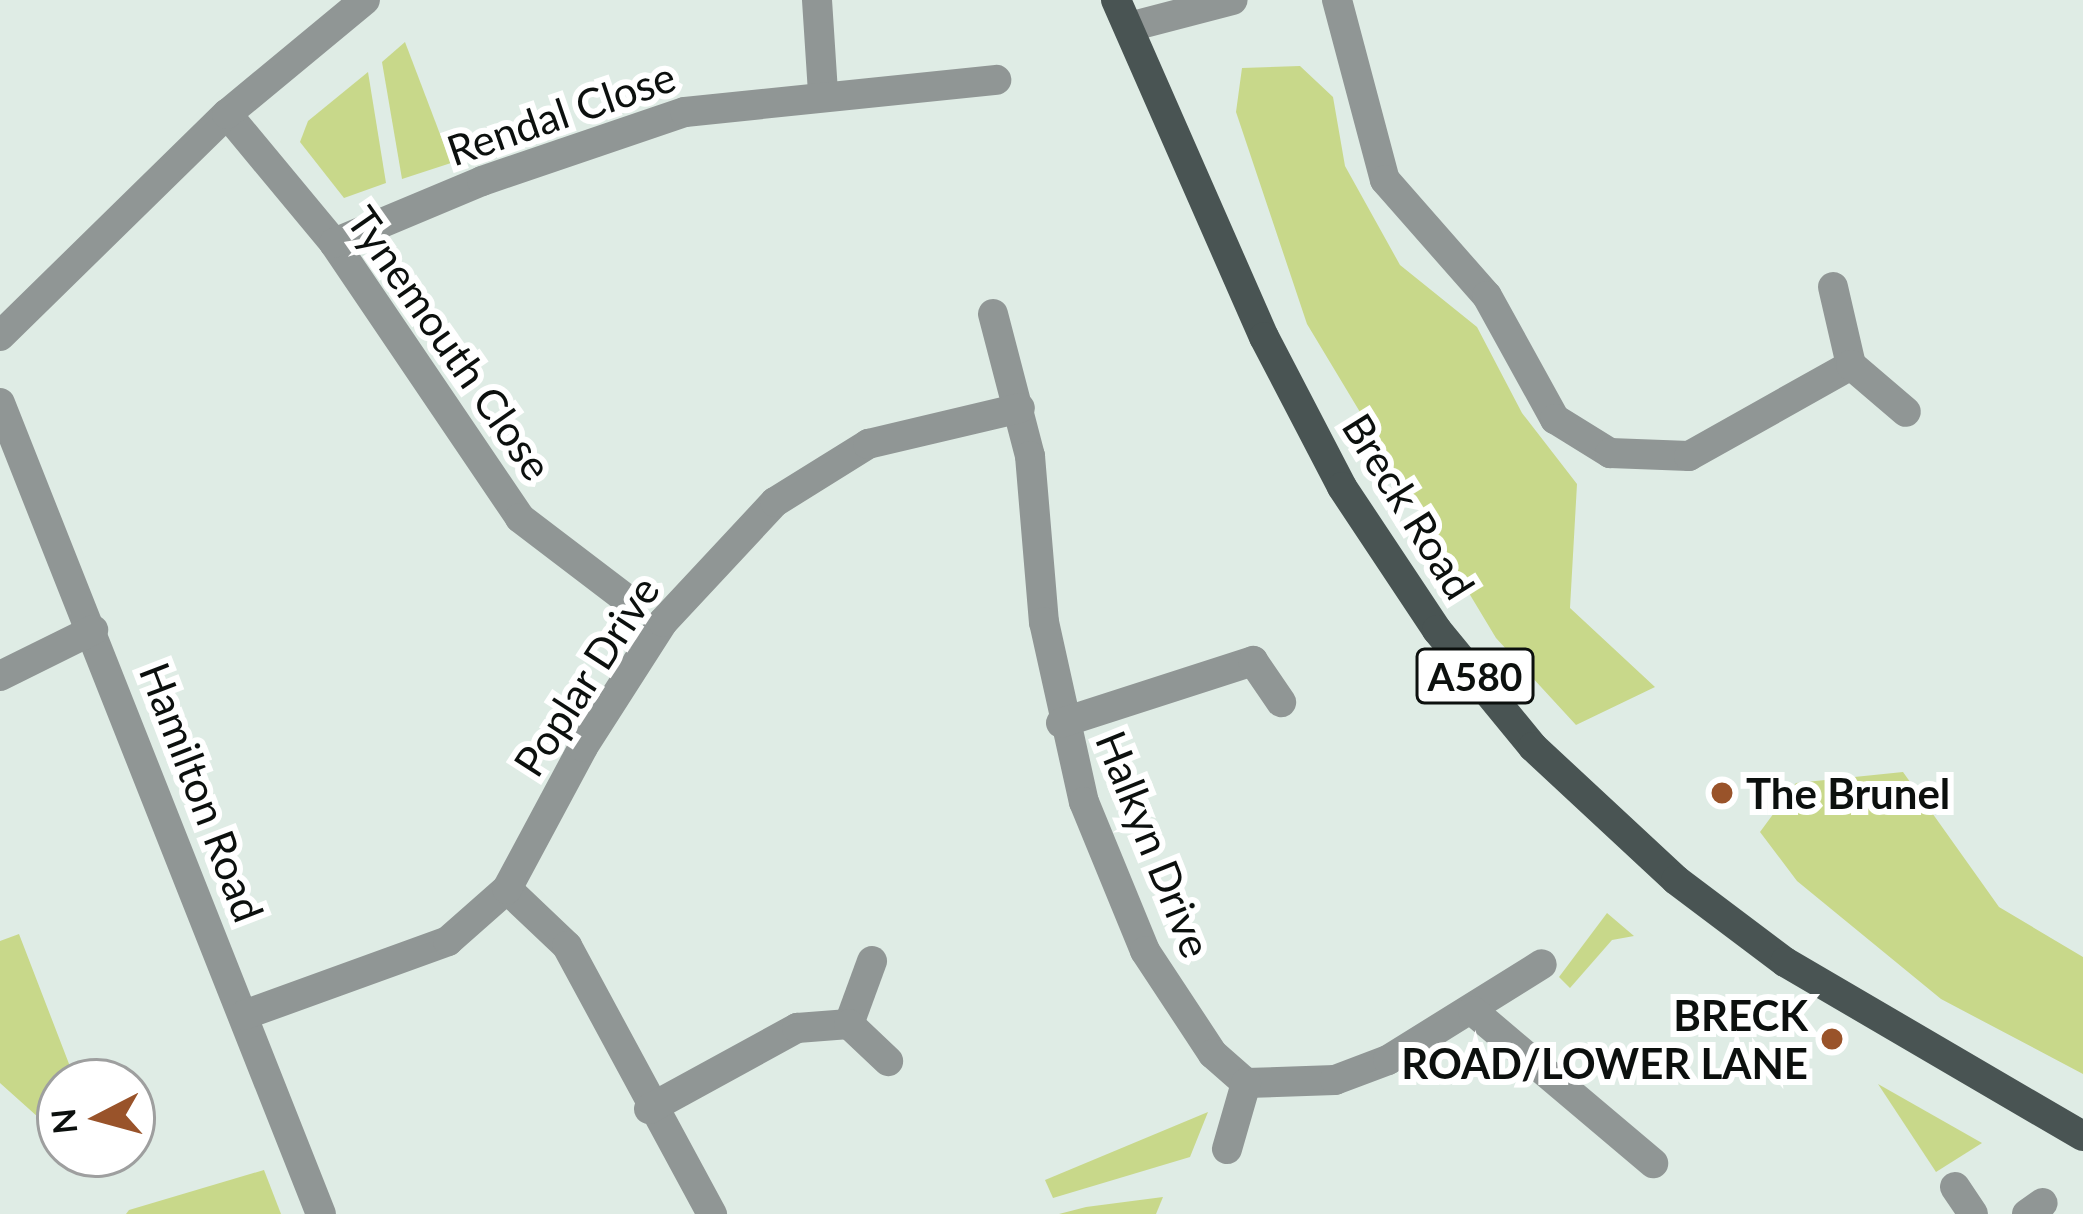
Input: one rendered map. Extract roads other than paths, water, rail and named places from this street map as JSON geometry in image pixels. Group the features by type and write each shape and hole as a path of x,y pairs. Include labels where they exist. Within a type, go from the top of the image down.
{"main road":[{"name":"Breck Road","path":"1122,14 1264,338 1342,487 1437,630 1533,747 1676,880 1785,962 2083,1136"}],"street":[{"path":"0,336 227,114 365,0"},
{"path":"817,0 823,93"},
{"path":"1122,14 1233,0"},
{"path":"1337,0 1385,180 1487,296 1555,419 1610,453 1689,456 1851,365"},
{"name":"Rendal Close","path":"334,243 598,137 685,112 823,93 907,94 996,80"},
{"name":"Tynemouth Close","path":"227,114 334,243 520,518 625,598"},
{"path":"1833,287 1851,365 1906,412"},
{"name":"Halkyn Drive","path":"993,314 1020,408 1060,723 1145,952 1213,1054 1246,1083"},
{"name":"Hamilton Road","path":"0,403 321,1214"},
{"name":"Poplar Drive","path":"244,1015 448,941 507,889 622,681 732,542 820,469 868,444 1020,408"},
{"path":"0,676 93,631"},
{"name":"Halkyn Drive","path":"1060,723 1253,661 1282,702"},
{"path":"507,889 567,946 649,1109 712,1214"},
{"path":"849,1024 872,961"},
{"path":"1227,1149 1246,1083 1335,1080 1472,1010 1542,964"},
{"path":"1472,1010 1653,1163"},
{"path":"649,1109 774,1036 849,1024"},
{"path":"849,1024 888,1060"},
{"path":"1955,1186 1972,1214"}],"place":[{"name":"The Brunel","path":"1722,793"},
{"name":"BRECK ROAD/LOWER LANE","path":"1832,1039"}]}
